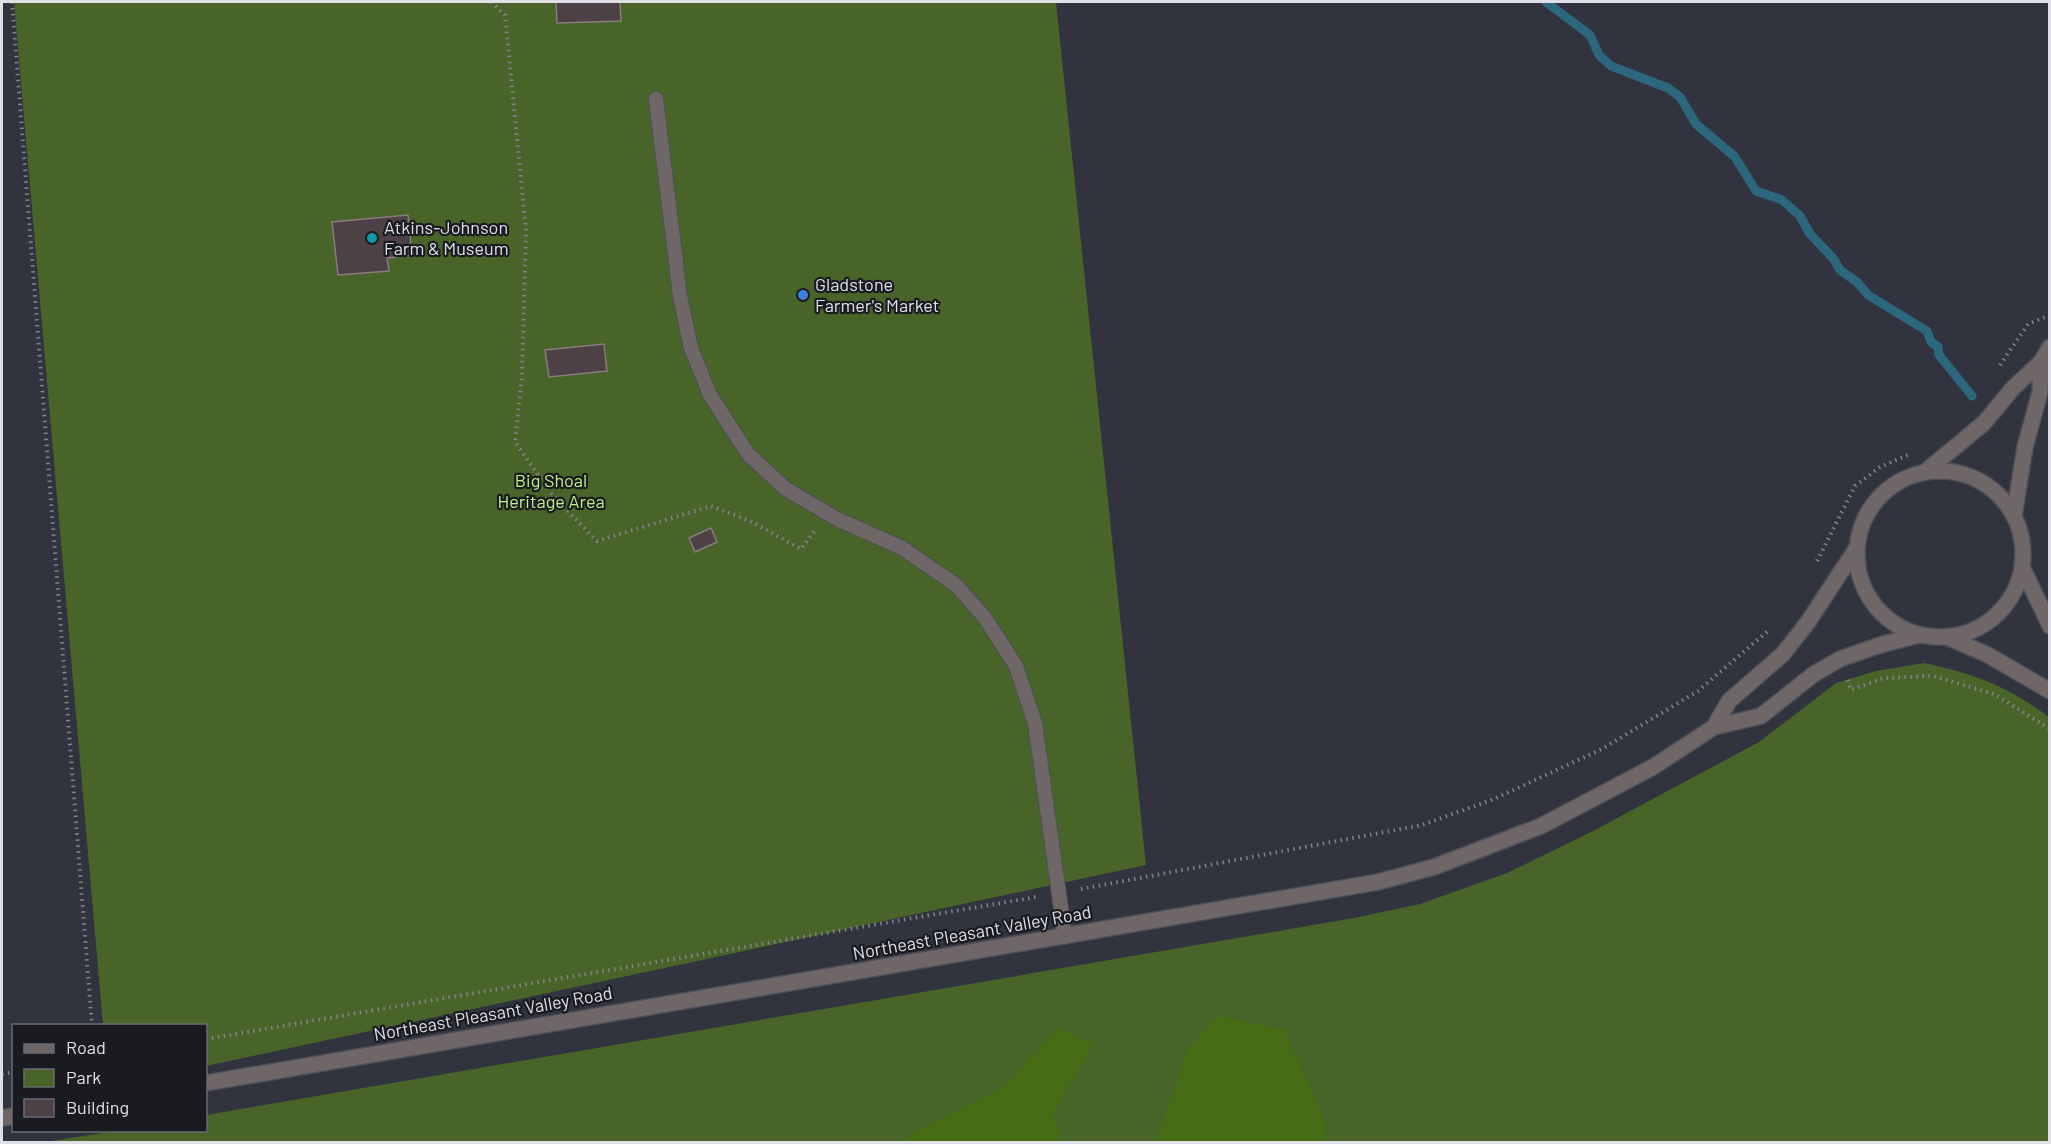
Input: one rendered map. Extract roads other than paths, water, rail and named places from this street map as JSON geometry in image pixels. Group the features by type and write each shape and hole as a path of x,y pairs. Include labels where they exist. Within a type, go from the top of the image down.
{"street":[{"path":"1925,472 1984,423 2013,388 2041,362 2049,346"},
{"path":"2014,516 2025,447 2040,392 2041,362"},
{"path":"1947,638 1975,630 1999,613 2014,592 2022,567 2022,541 2014,516 1998,495 1977,480 1952,472 1925,472 1900,481 1880,497 1864,520 1857,549 1860,577 1872,603 1893,623 1919,635 1947,638 1988,655 2049,691"},
{"name":"Northeast Pleasant Valley Road","path":"1714,727 1728,701 1783,654 1857,549"},
{"path":"2022,567 2049,626"},
{"name":"Northeast Pleasant Valley Road","path":"207,1083 1368,884 1434,867 1501,843 1592,801 1653,767 1714,727 1761,716 1814,674 1840,659 1919,635"}],"lane":[{"path":"656,99 680,296 691,348 706,386 748,454 786,489 828,513 902,548 956,585 985,618 1016,666 1035,723 1065,937"}],"waterway":[{"path":"1546,2 1590,35 1599,55 1611,66 1668,88 1680,97 1696,124 1735,157 1756,191 1782,200 1800,216 1810,234 1833,258 1840,270 1857,282 1868,295 1927,331 1931,342 1938,347 1939,355 1972,396"}],"place":[{"name":"Atkins-Johnson Farm & Museum","path":"372,238"},
{"name":"Gladstone Farmer's Market","path":"803,295"}],"park label":[{"name":"Big Shoal Heritage Area","path":"551,491"}]}
